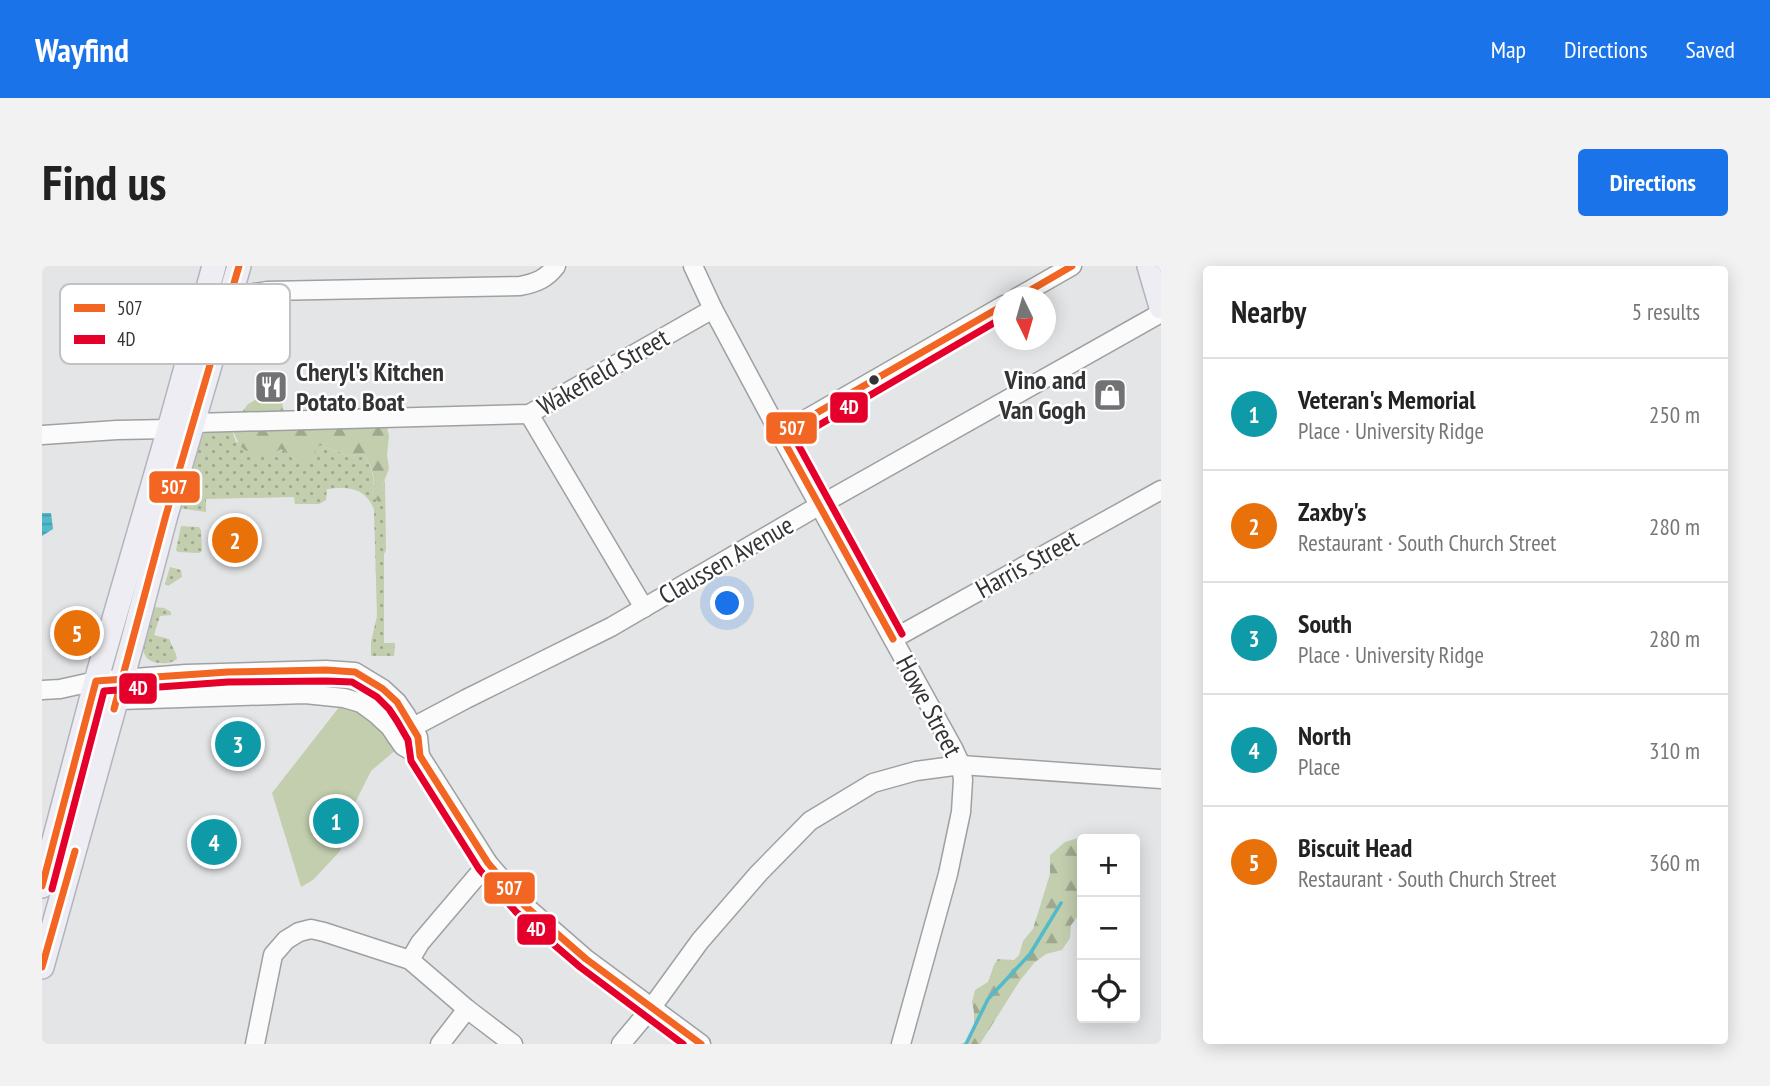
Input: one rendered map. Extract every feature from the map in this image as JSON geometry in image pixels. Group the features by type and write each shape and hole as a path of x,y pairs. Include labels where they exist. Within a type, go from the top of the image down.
{"main road":[{"path":"209,284 214,266"},
{"path":"234,284 239,266"},
{"path":"1149,266 1161,307"},
{"path":"42,886 93,691 187,364"},
{"path":"42,967 166,515 211,364"}],"street":[{"path":"290,291 520,286 541,280 556,266"},
{"name":"Howe Street","path":"694,266 713,309 780,436 961,765 961,811 948,874 901,1044"},
{"path":"1035,287 1072,266"},
{"name":"Wakefield Street","path":"194,423 529,414 713,309"},
{"path":"780,436 993,311"},
{"name":"Claussen Avenue","path":"396,736 611,627 820,505 1161,313"},
{"path":"529,414 644,608"},
{"path":"42,435 169,429"},
{"name":"Harris Street","path":"893,639 1161,490"},
{"path":"119,689 186,674 326,670 355,672 368,679 397,702 418,737 420,756 488,863 524,905 586,959 701,1044"},
{"path":"305,694 343,682 368,679"},
{"path":"42,690 119,689 305,694 344,698 361,703 376,714 390,727 403,746 420,756"},
{"path":"621,1044 700,941 759,873 810,821 873,783 916,771 961,765 1161,779"},
{"path":"410,960 420,943 488,863"},
{"path":"255,1044 273,955 286,940 311,929 410,960 513,1044"},
{"path":"440,1044 467,1009"}],"green space":[{"path":"257,399 282,403 284,412 328,430 386,423 389,436 389,469 382,486 383,500 379,502 372,496 373,474 364,454 351,456 319,445 309,461 298,461 281,449 268,456 243,449 231,427 248,404"},
{"path":"231,427 236,442 281,449 298,461 319,445 351,456 364,454 374,484 372,496 383,500 382,486 385,480 384,643 395,643 394,656 371,656 377,616 374,509 361,493 349,488 327,489 326,500 319,504 295,504 294,497 206,499 206,512 178,508 200,434 204,430"},
{"path":"181,526 199,527 202,551 199,553 176,550"},
{"path":"170,567 181,570 182,577 168,586 165,584"},
{"path":"154,607 171,612 171,615 160,616 154,635 169,639 177,659 169,663 151,661 143,650 146,624"},
{"path":"340,706 366,710 398,748 371,771 354,805 352,819 340,851 313,880 301,887 272,793"},
{"path":"1077,838 1077,917 1071,925 1070,938 1062,950 1046,954 1034,963 980,1044 961,1044 969,1040 974,1027 972,1002 975,990 988,982 998,959 1014,960 1019,955 1023,941 1033,929 1050,874 1050,855 1065,842"}],"water":[{"path":"42,513 51,513 53,529 42,536"}],"waterway":[{"path":"966,1044 988,999 1030,954 1061,903"}],"transit line":[{"name":"507","path":"234,284 239,266"},
{"name":"507","path":"1036,287 1072,266"},
{"name":"507","path":"893,639 781,436 993,311"},
{"name":"4D","path":"902,634 795,439 993,323"},
{"name":"507","path":"114,709 210,364"},
{"name":"507","path":"42,886 96,681 228,672 355,672 383,689 397,702 418,737 420,756 488,863 524,905 586,959 701,1044"},
{"name":"4D","path":"52,889 104,691 228,682 352,682 377,697 389,709 408,740 411,761 479,869 516,912 580,967 683,1044"},
{"name":"507","path":"42,967 75,851"}],"place":[{"name":"Cheryl's Kitchen Potato Boat","path":"271,387"},
{"name":"Vino and Van Gogh","path":"1110,395"},
{"name":"Zaxby's","path":"235,540"},
{"name":"Biscuit Head","path":"77,633"},
{"name":"South","path":"238,744"},
{"name":"Veteran's Memorial","path":"336,821"},
{"name":"North","path":"214,842"}]}
